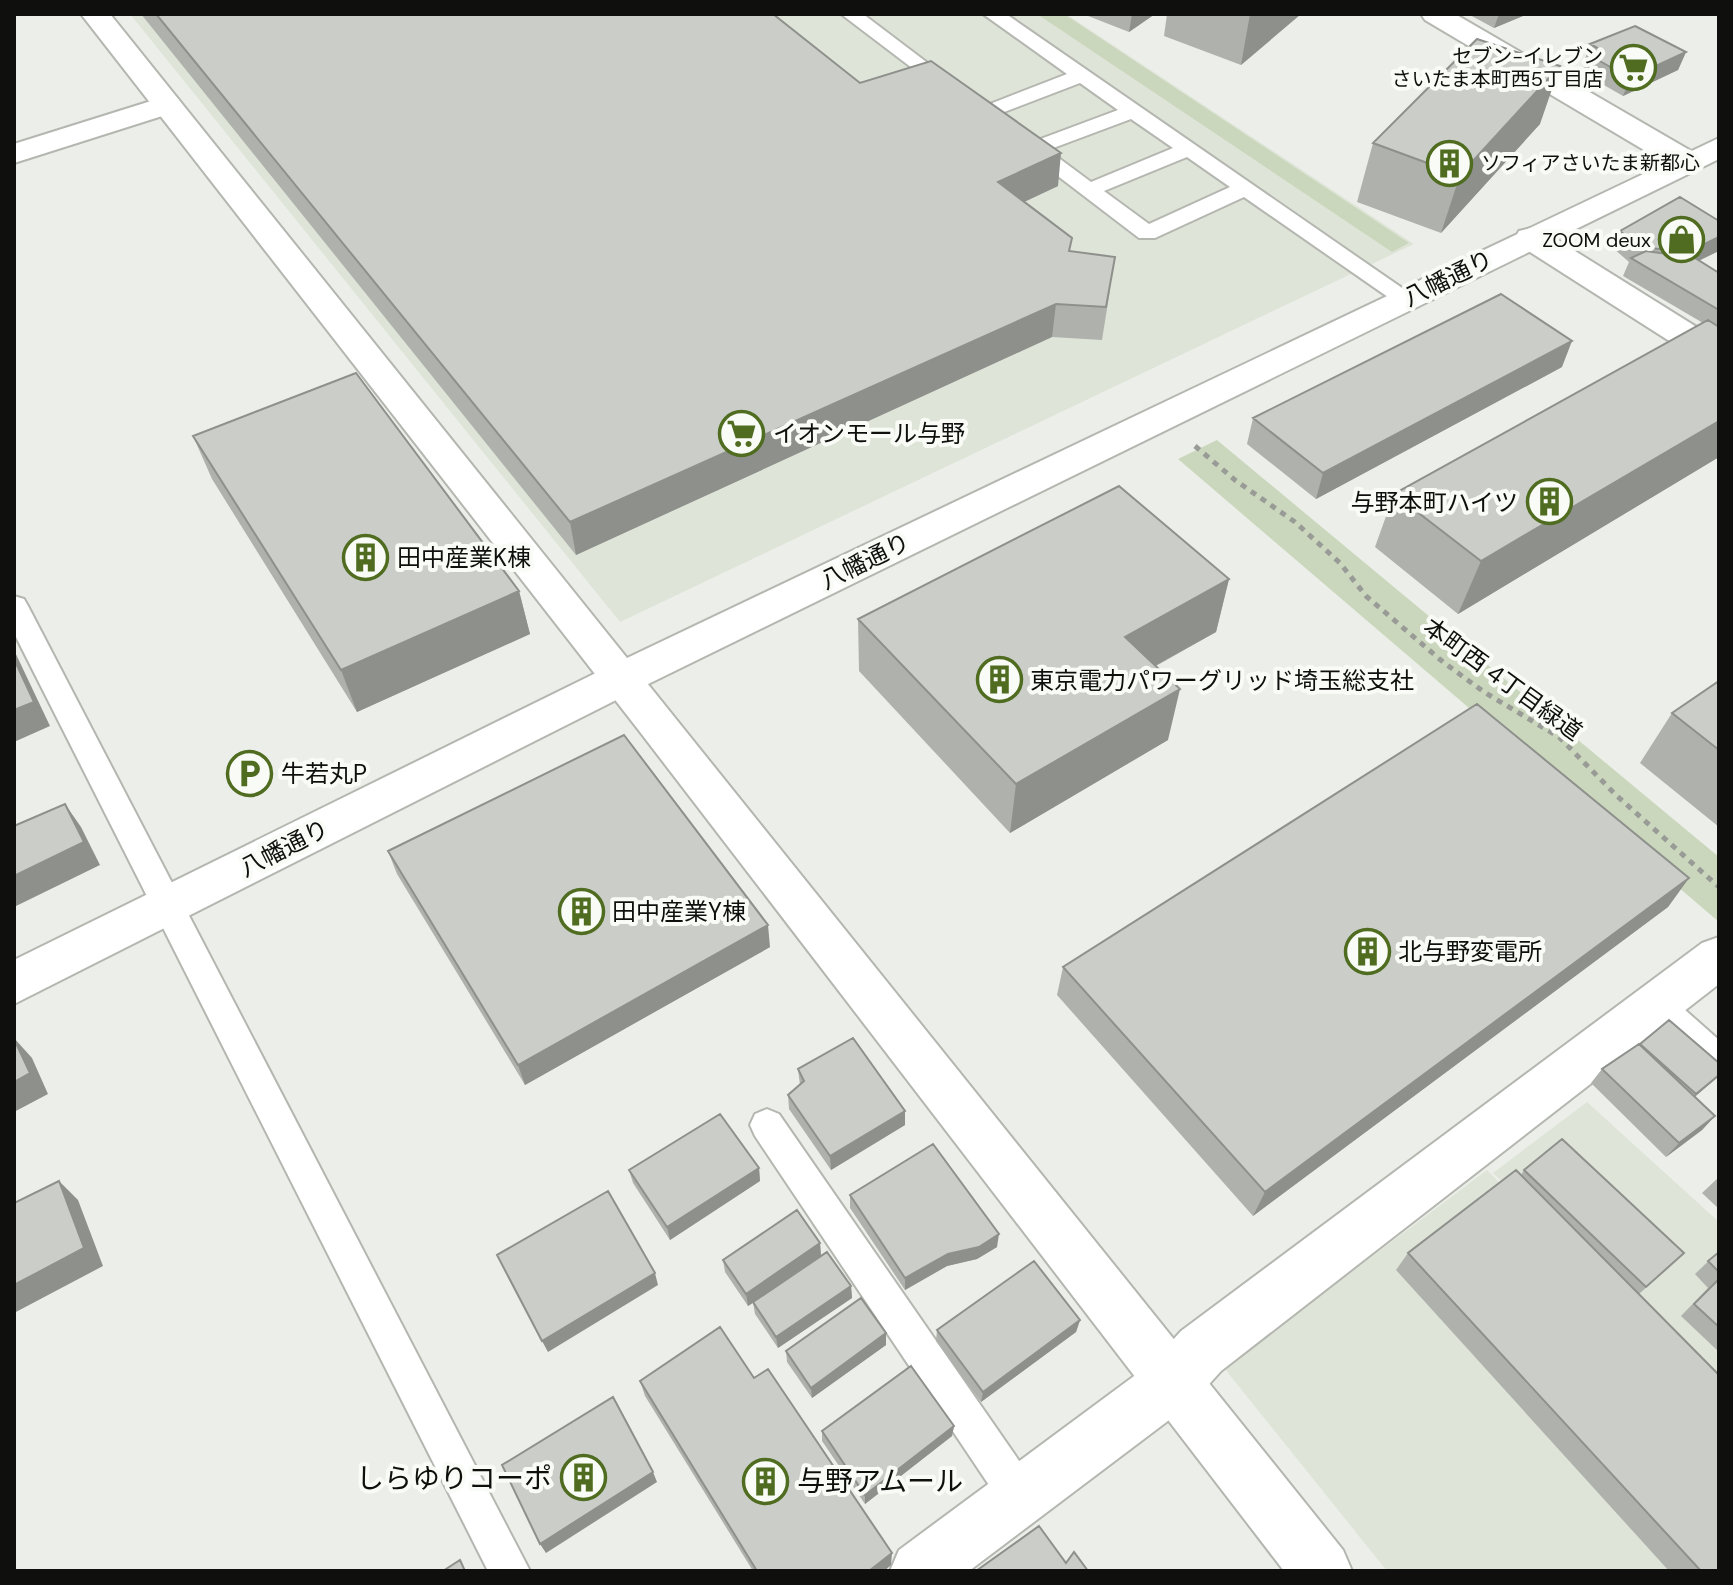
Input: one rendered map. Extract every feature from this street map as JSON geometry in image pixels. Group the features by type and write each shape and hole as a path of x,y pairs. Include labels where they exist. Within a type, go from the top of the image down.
{"street":[{"path":"95,14 1322,1571"},
{"path":"1435,14 1703,154"},
{"path":"14,154 167,105"},
{"name":"八幡通り","path":"14,983 621,679 1703,154"},
{"path":"1531,238 1719,357"},
{"path":"920,1571 1173,1382 1201,1351 1719,957"}],"lane":[{"path":"851,14 1147,233 1246,188"},
{"path":"993,14 1406,299"},
{"path":"984,113 1082,75"},
{"path":"1033,149 1133,111"},
{"path":"1089,190 1189,149"},
{"path":"14,606 510,1571"},
{"path":"1655,1004 1719,1061"},
{"path":"767,1125 1019,1495"}],"path":[{"name":"本町西 4丁目緑道","path":"1191,443 1235,480 1295,522 1340,563 1366,596 1443,662 1484,692 1559,737 1616,795 1719,887"}],"shaded area":[{"name":"イオンモール与野","path":"130,14 1066,14 1414,244 620,622"},
{"path":"1587,1102 1719,1222 1719,1374 1709,1383 1493,1173"},
{"path":"1487,1170 1719,1405 1719,1571 1387,1571 1224,1368"}],"green space":[{"path":"1037,14 1064,14 1409,243 1392,252"},
{"path":"1217,440 1719,857 1719,922 1178,459"}],"building":[{"name":"イオンモール与野","path":"156,14 773,14 860,83 931,61 1061,153 998,182 1072,238 1069,251 1115,257 1106,307 1056,304 570,522"},
{"path":"1635,26 1686,52 1630,78 1589,55 1601,50 1590,44"},
{"path":"1477,39 1560,66 1460,175 1373,143"},
{"path":"1680,197 1719,221 1719,237 1688,252 1641,247 1620,231"},
{"path":"1646,251 1695,258 1719,273 1719,310 1631,258"},
{"path":"1501,294 1572,341 1323,473 1253,418"},
{"path":"1708,320 1719,327 1719,421 1481,561 1394,494"},
{"name":"田中産業K棟","path":"356,373 519,591 341,670 193,436"},
{"name":"東京電力パワーグリッド埼玉総支社","path":"1119,486 1229,579 1125,637 1180,689 1016,784 858,619"},
{"path":"14,659 34,702 14,710"},
{"path":"1719,681 1719,750 1672,713"},
{"name":"北与野変電所","path":"1477,704 1689,878 1265,1192 1063,967"},
{"name":"田中産業Y棟","path":"624,735 768,925 518,1065 388,851"},
{"path":"65,804 84,842 14,876 14,826"},
{"path":"1669,1020 1719,1063 1719,1075 1696,1094 1640,1044"},
{"path":"853,1038 905,1111 830,1156 788,1095 804,1081 798,1069"},
{"path":"14,1039 30,1073 14,1082"},
{"path":"1639,1044 1715,1116 1679,1143 1602,1069"},
{"path":"720,1114 759,1168 667,1227 629,1170"},
{"path":"1562,1139 1684,1253 1646,1287 1524,1170"},
{"path":"933,1144 999,1234 979,1247 948,1254 905,1278 850,1195"},
{"path":"1516,1170 1719,1375 1719,1571 1701,1571 1408,1253"},
{"path":"59,1181 84,1248 14,1285 14,1203"},
{"path":"608,1191 655,1273 542,1341 497,1255"},
{"path":"797,1210 820,1243 746,1294 723,1260"},
{"path":"827,1252 851,1286 776,1337 753,1302"},
{"path":"1719,1252 1719,1272 1708,1261"},
{"path":"1034,1261 1080,1320 983,1392 937,1330"},
{"path":"1719,1279 1719,1327 1694,1304"},
{"path":"861,1298 886,1333 811,1388 786,1351"},
{"name":"与野アムール","path":"720,1327 754,1378 768,1369 892,1553 869,1571 757,1571 640,1381"},
{"path":"911,1366 954,1426 865,1495 822,1431"},
{"name":"しらゆりコーポ","path":"613,1397 653,1472 540,1544 502,1465"},
{"path":"1039,1526 1066,1563 1074,1552 1088,1571 976,1571"},
{"path":"460,1560 465,1571 443,1571"}],"place":[{"name":"セブン-イレブン さいたま本町西5丁目店","path":"1634,68"},
{"name":"ソフィアさいたま新都心","path":"1450,163"},
{"name":"ZOOM deux","path":"1682,240"},
{"name":"イオンモール与野","path":"742,433"},
{"name":"与野本町ハイツ","path":"1549,502"},
{"name":"田中産業K棟","path":"366,557"},
{"name":"東京電力パワーグリッド埼玉総支社","path":"999,680"},
{"name":"牛若丸P","path":"250,773"},
{"name":"田中産業Y棟","path":"581,911"},
{"name":"北与野変電所","path":"1367,951"},
{"name":"しらゆりコーポ","path":"583,1478"},
{"name":"与野アムール","path":"766,1481"}]}
